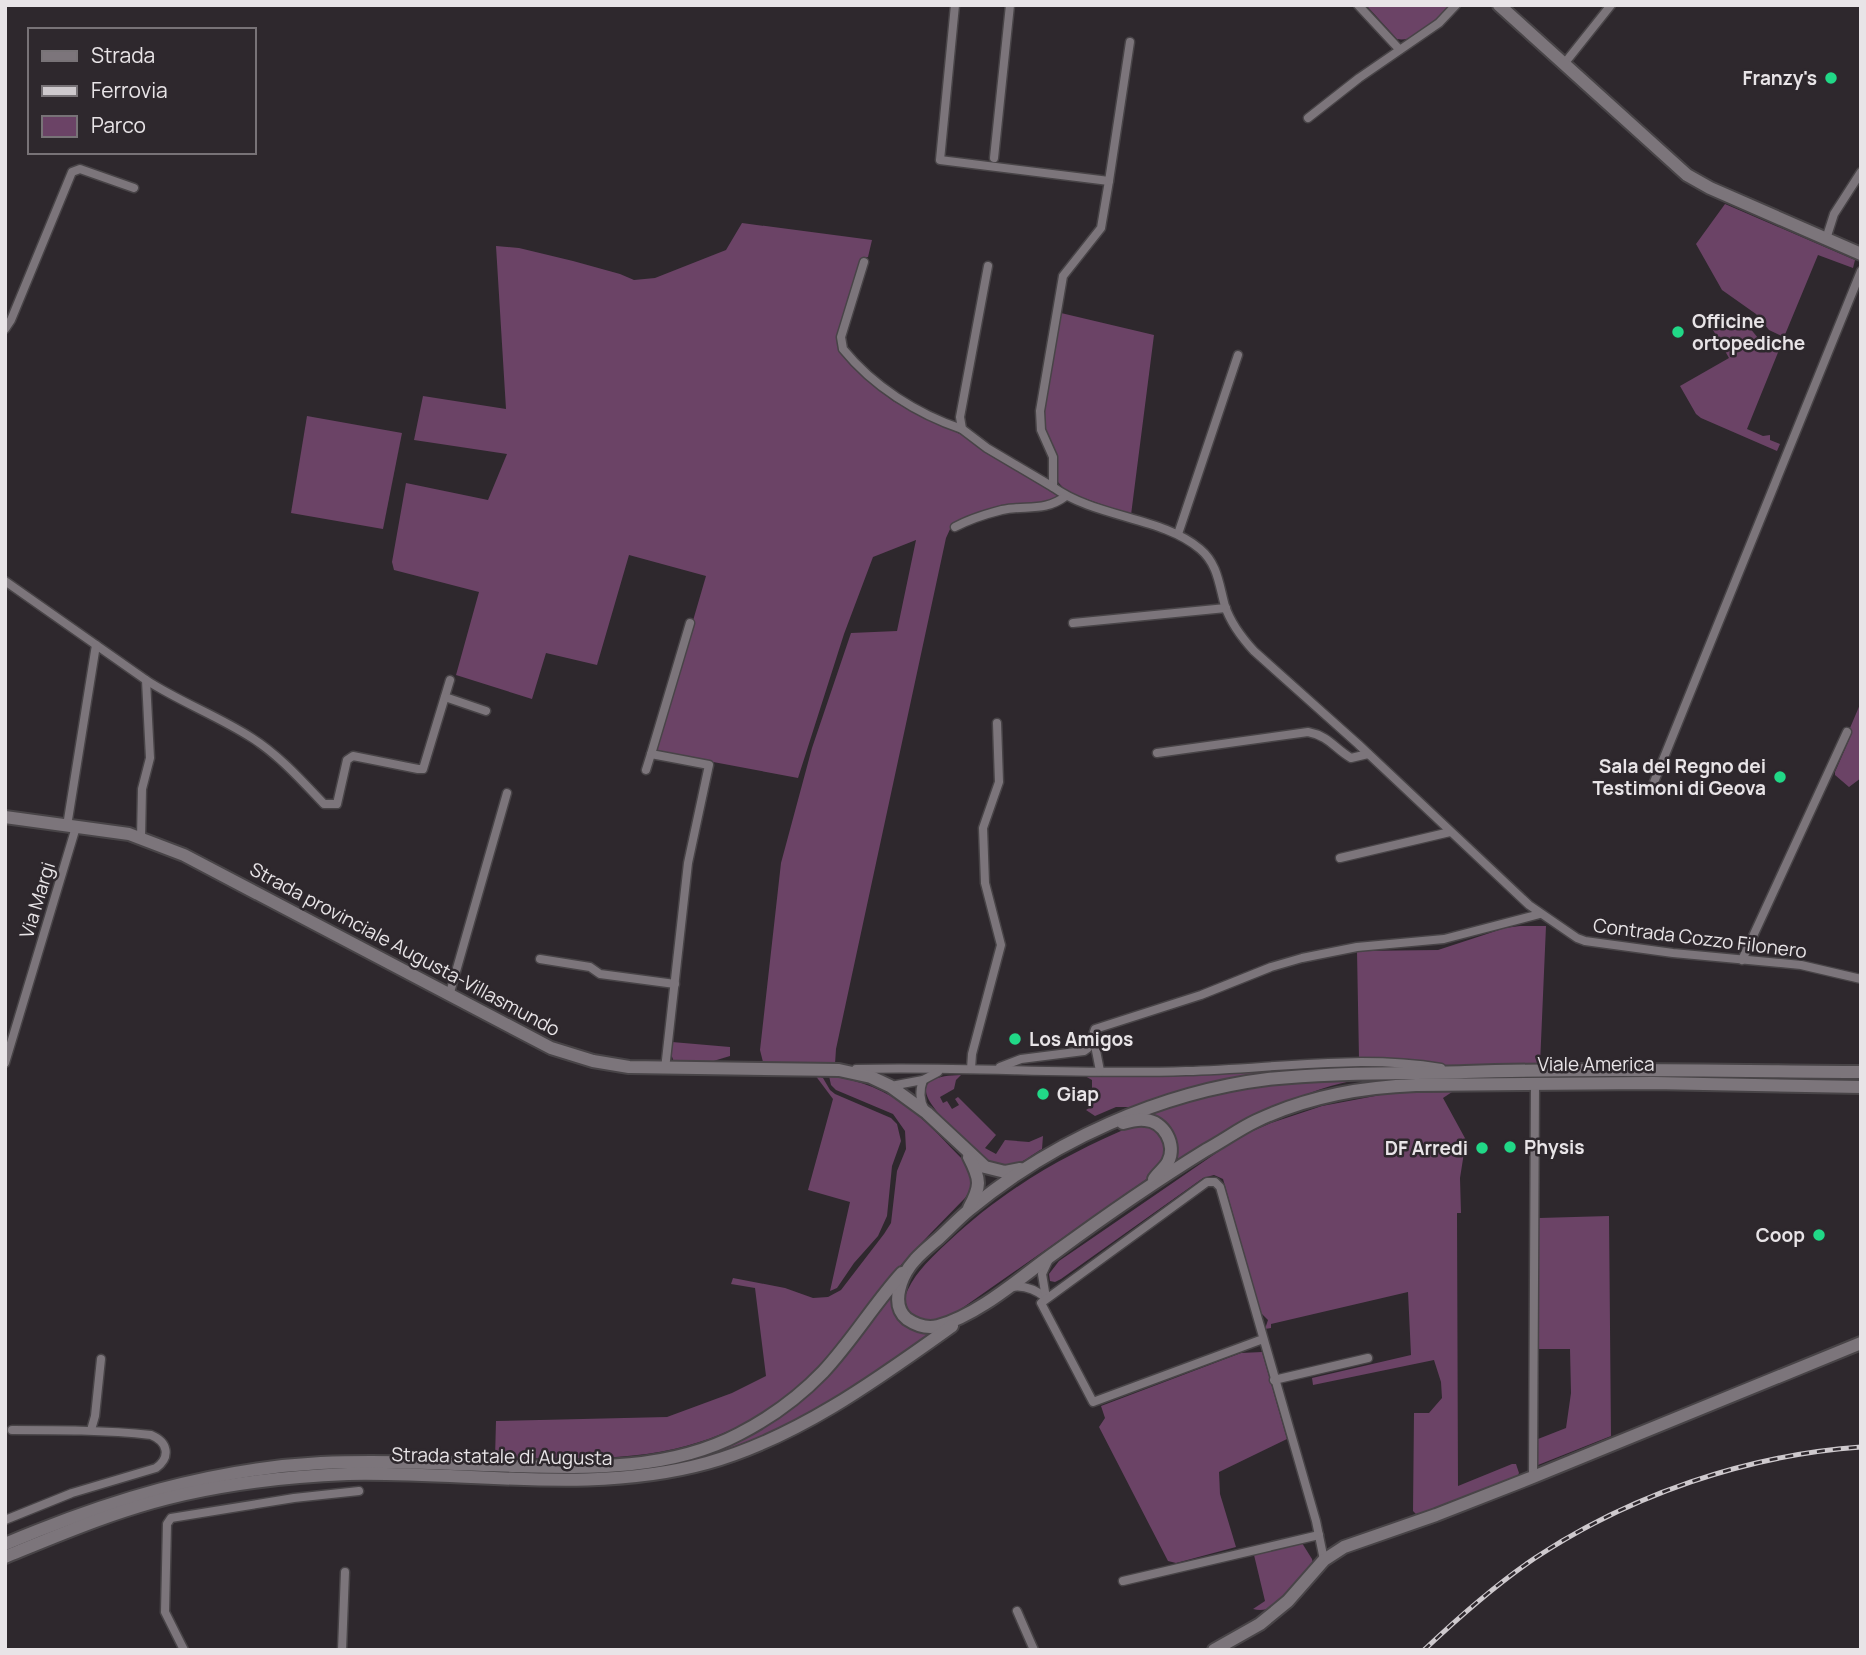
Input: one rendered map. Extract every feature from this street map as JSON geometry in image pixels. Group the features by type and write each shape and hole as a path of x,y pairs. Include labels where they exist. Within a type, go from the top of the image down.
{"main road":[{"path":"1499,5 1687,175 1710,188 1861,254"},
{"name":"Strada provinciale Augusta-Villasmundo","path":"5,817 141,838 184,855 551,1048 629,1067 839,1070 871,1077 890,1086 927,1113 968,1154"},
{"name":"Viale America","path":"1103,1127 1155,1105 1229,1085 1298,1076 1589,1068 1861,1072"},
{"name":"Viale America","path":"1144,1189 1255,1121 1331,1095 1379,1087 1535,1084 1861,1087"},
{"path":"912,1262 898,1295 902,1313 919,1325 937,1327 969,1313 1005,1288 1144,1189 1169,1161 1171,1151 1167,1133 1161,1126 1147,1119 1103,1127"},
{"name":"Strada statale di Augusta","path":"5,1544 106,1504 172,1485 246,1470 321,1463 373,1462 574,1467 684,1455 736,1436 788,1403 824,1371 912,1262 968,1211 1027,1168 1103,1127"},
{"path":"968,1154 992,1170 1004,1172 1027,1168"},
{"path":"968,1154 979,1183 978,1192 968,1211"},
{"name":"Strada statale di Augusta","path":"5,1557 126,1510 230,1486 348,1474 575,1480 649,1474 709,1462 778,1436 833,1406 969,1313"},
{"path":"1214,1650 1261,1625 1288,1601 1324,1560 1344,1547 1533,1477 1861,1343"}],"street":[{"path":"955,5 940,160 1109,181"},
{"path":"994,158 1010,5"},
{"path":"1358,5 1399,49"},
{"path":"1308,118 1399,49 1439,23 1456,5"},
{"path":"1564,64 1611,5"},
{"path":"1053,487 1053,457 1041,430 1040,411 1063,275 1101,228 1130,42"},
{"path":"5,329 72,172 80,169 134,188"},
{"path":"1826,239 1834,214 1861,172"},
{"name":"Contrada Cozzo Filonero","path":"864,262 841,337 843,349 897,399 948,425 962,429 987,448 1066,496 1178,534 1200,548 1215,567 1226,608 1240,635 1254,651 1540,914 1585,941 1801,965 1861,979"},
{"path":"962,429 960,417 988,266"},
{"path":"1652,787 1861,271"},
{"path":"1178,534 1238,355"},
{"path":"955,527 1004,510 1054,506 1066,496"},
{"path":"5,581 146,680 254,739 281,760 324,804 337,804 347,760 353,756 423,769 450,680"},
{"path":"1073,623 1226,608"},
{"path":"646,770 690,623"},
{"name":"Via Margi","path":"5,1063 71,826 96,645"},
{"path":"141,838 142,789 150,758 146,680"},
{"path":"445,697 486,710"},
{"path":"971,1069 972,1054 1001,945 985,883 983,828 999,782 997,723"},
{"path":"1157,753 1308,733 1322,735 1351,758 1368,754"},
{"path":"1742,960 1847,733"},
{"path":"651,754 709,765 688,863 665,1069"},
{"path":"449,996 507,793"},
{"path":"1340,858 1450,832"},
{"path":"994,1069 1021,1059 1084,1051 1091,1044 1096,1029 1201,995 1278,965 1357,947 1444,939 1540,914"},
{"path":"540,959 590,967 600,974 675,984"},
{"path":"1093,1035 1100,1070"},
{"path":"839,1070 1186,1071 1274,1065 1392,1062 1464,1072"},
{"path":"891,1069 886,1076 890,1086 923,1080 943,1070"},
{"path":"923,1080 920,1097 927,1113"},
{"path":"1533,1477 1535,1084"},
{"path":"1263,1339 1093,1402 1041,1303 1207,1182 1215,1182 1220,1187 1263,1339 1274,1380 1318,1535 1324,1560"},
{"path":"1046,1298 1042,1274 1050,1255"},
{"path":"1005,1288 1021,1286 1033,1289 1046,1298"},
{"path":"1274,1380 1368,1358"},
{"path":"91,1430 95,1416 100,1359"},
{"path":"5,1520 72,1493 156,1468 164,1460 166,1445 151,1434 91,1430 12,1430"},
{"path":"184,1650 165,1612 167,1524 172,1518 294,1498 359,1491"},
{"path":"1123,1581 1318,1535"},
{"path":"342,1650 345,1572"},
{"path":"1017,1611 1034,1650"}],"green space":[{"path":"1366,5 1452,5 1420,33 1397,39"},
{"path":"1725,204 1855,260 1853,268 1818,255 1784,337 1769,330 1756,314 1722,290 1696,244"},
{"path":"742,223 872,240 868,257 861,258 837,335 839,350 893,401 964,436 1060,497 1053,503 1012,506 951,527 946,538 836,1049 835,1064 763,1062 760,1050 781,863 812,748 851,633 897,631 916,540 873,557 844,634 798,778 655,751 706,576 629,555 597,665 546,653 532,699 456,675 479,592 394,570 392,562 406,483 488,500 507,454 414,440 423,396 506,409 496,246 519,248 573,261 634,280 655,278 726,250"},
{"path":"1061,313 1154,335 1131,515 1067,492 1058,482 1055,454 1045,432 1043,413"},
{"path":"1736,315 1758,338 1779,350 1747,429 1763,436 1770,435 1770,440 1780,444 1777,451 1701,418 1680,386 1729,358 1709,323"},
{"path":"307,416 402,433 383,529 291,513"},
{"path":"1861,702 1861,778 1849,787 1835,772 1852,733 1850,728"},
{"path":"1546,926 1540,1065 1443,1066 1394,1058 1359,1059 1357,951 1438,950 1505,928"},
{"path":"672,1042 730,1047 730,1056 710,1062 674,1062 671,1054"},
{"path":"1390,1064 1406,1067 1249,1075 1194,1086 1132,1107 1116,1107 1095,1116 1086,1110 1092,1106 1092,1080 1085,1076 1194,1075 1271,1067"},
{"path":"815,1075 823,1078 835,1094 891,1118 897,1124 901,1141 892,1166 887,1216 878,1236 854,1263 837,1288 830,1291 850,1202 808,1190 833,1099"},
{"path":"961,1075 956,1080 954,1089 940,1097 943,1103 947,1101 952,1109 959,1105 955,1099 958,1097 996,1135 985,1148 996,1154 1005,1140 1029,1142 1043,1136 1042,1149 1008,1167 993,1165 978,1154 937,1112 926,1094 926,1087 931,1081"},
{"path":"829,1076 872,1087 906,1106 967,1164 972,1181 965,1198 892,1275 825,1360 785,1398 769,1409 733,1429 694,1444 652,1453 607,1458 495,1458 496,1421 667,1417 732,1393 766,1376 755,1288 731,1284 733,1278 785,1288 813,1298 828,1297 841,1290 891,1223 897,1171 906,1149 905,1131 893,1114 836,1090 831,1085"},
{"path":"1351,1081 1284,1104 1180,1161 1172,1131 1153,1115 1154,1110 1223,1093 1293,1083"},
{"path":"1452,1092 1443,1098 1466,1140 1460,1178 1461,1213 1457,1213 1458,1486 1512,1464 1516,1464 1519,1473 1517,1477 1439,1508 1416,1514 1413,1511 1414,1413 1429,1413 1442,1398 1441,1382 1434,1360 1313,1385 1312,1378 1411,1355 1408,1292 1271,1324 1271,1328 1265,1329 1268,1320 1261,1313 1223,1179 1214,1175 1203,1178 1061,1279 1050,1281 1049,1274 1059,1261 1241,1136 1322,1106 1391,1093"},
{"path":"1135,1125 1151,1126 1162,1134 1167,1152 1157,1170 1148,1178 948,1318 926,1321 910,1312 905,1297 912,1281 969,1223 1036,1175 1084,1148"},
{"path":"1609,1216 1611,1436 1538,1465 1538,1439 1566,1428 1571,1393 1570,1349 1538,1349 1539,1218"},
{"path":"890,1296 906,1325 930,1335 854,1388 809,1414 739,1445 664,1466 781,1415"},
{"path":"1262,1352 1287,1439 1219,1472 1220,1494 1236,1547 1176,1563 1168,1561 1099,1427 1105,1418 1101,1406 1241,1353"},
{"path":"1302,1543 1313,1564 1287,1596 1271,1608 1253,1609 1265,1601 1254,1555"}],"railway":[{"path":"1424,1650 1520,1568 1610,1515 1650,1497 1733,1469 1818,1451 1861,1447"}],"place":[{"name":"Franzy's","path":"1831,78"},
{"name":"Officine ortopediche","path":"1678,332"},
{"name":"Sala del Regno dei Testimoni di Geova","path":"1780,777"},
{"name":"Los Amigos","path":"1015,1039"},
{"name":"Giap","path":"1043,1094"},
{"name":"Physis","path":"1510,1147"},
{"name":"DF Arredi","path":"1482,1148"},
{"name":"Coop","path":"1819,1235"}]}
